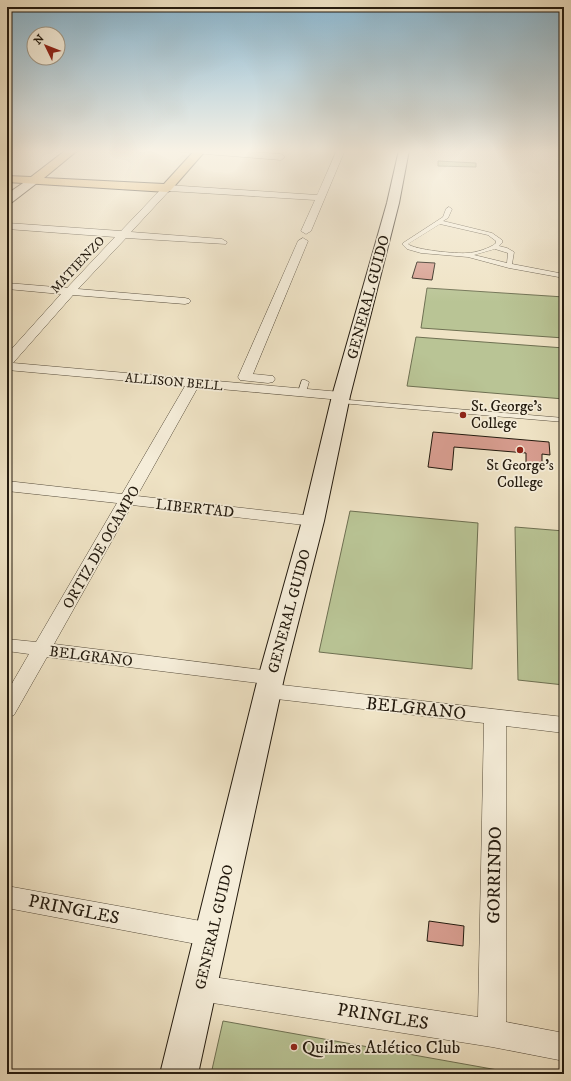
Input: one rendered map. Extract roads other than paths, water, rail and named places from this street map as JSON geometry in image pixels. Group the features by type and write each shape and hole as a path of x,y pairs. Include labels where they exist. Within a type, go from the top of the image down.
{"main road":[{"name":"GENERAL GUIDO","path":"179,1074 269,685 312,521 342,394 394,200"}],"street":[{"name":"MATIENZO","path":"7,362 155,200"},
{"path":"320,200 245,377 342,394"},
{"path":"7,226 222,242"},
{"path":"7,286 185,301"},
{"name":"ALLISON BELL","path":"7,366 194,383 303,387"},
{"name":"ORTIZ DE OCAMPO","path":"7,710 194,383"},
{"name":"LIBERTAD","path":"7,486 312,521"},
{"name":"BELGRANO","path":"7,645 269,685 495,717 564,725"},
{"name":"GORRINDO","path":"492,1033 495,717"},
{"name":"PRINGLES","path":"7,897 212,935"},
{"name":"PRINGLES","path":"200,988 492,1033 564,1048"}],"lane":[{"path":"449,209 447,216 440,222 405,244 409,248 421,251 468,255 509,266 564,276"},
{"path":"440,222 490,234 499,240 499,243 495,247 468,255"},
{"path":"495,247 511,252 509,266"},
{"path":"342,394 564,420"}],"place":[{"name":"St. George's College","path":"463,415"},
{"name":"St George's College","path":"520,450"},
{"name":"Quilmes Atlético Club","path":"294,1047"}]}
